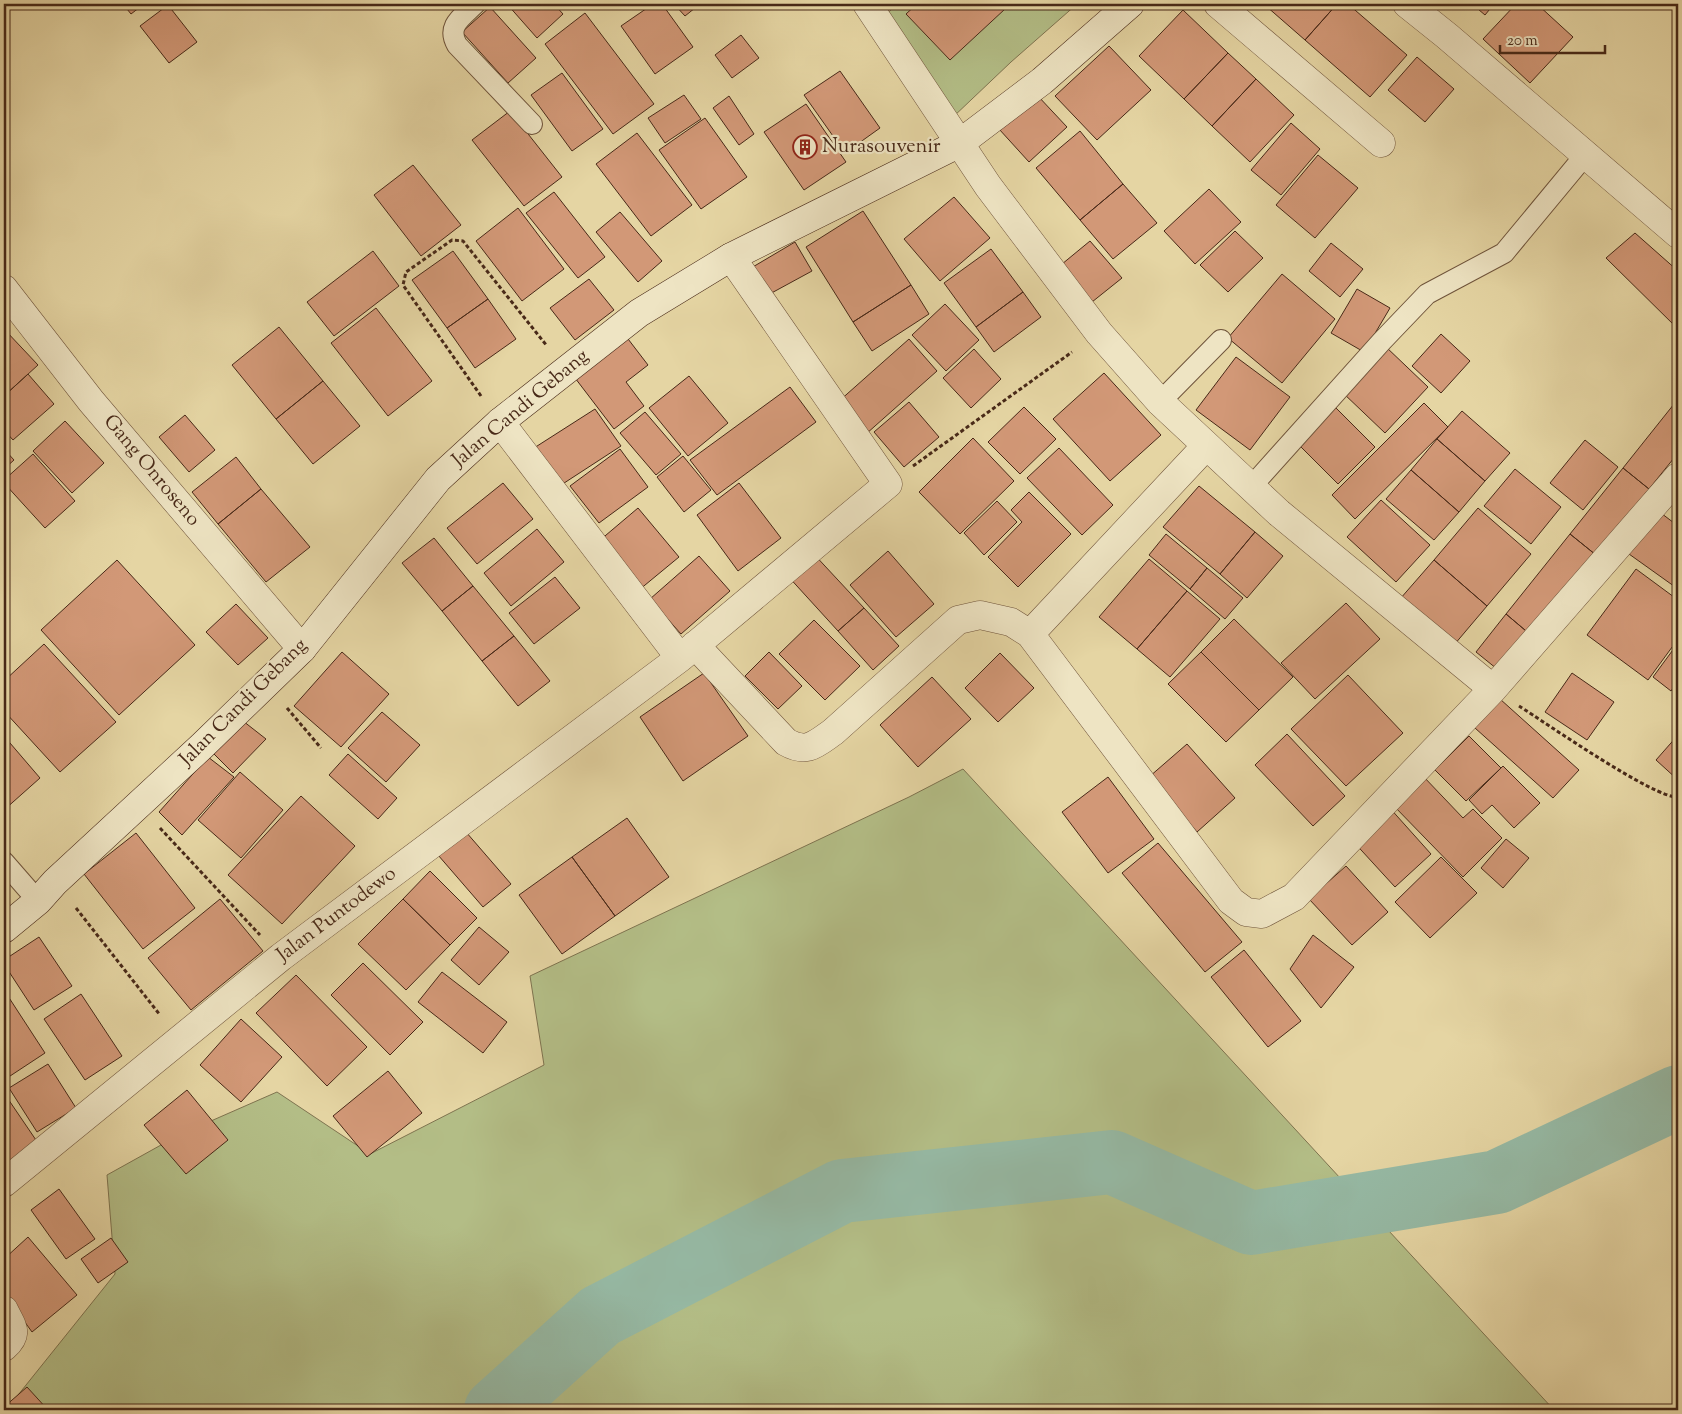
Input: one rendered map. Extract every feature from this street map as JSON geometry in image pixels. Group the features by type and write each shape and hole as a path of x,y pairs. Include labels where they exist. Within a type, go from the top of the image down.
{"street":[{"path":"867,4 988,186 1098,333 1160,402 1279,513 1493,689"},
{"name":"Jalan Candi Gebang","path":"4,929 202,746 302,649 438,479 500,422 638,313 731,256 960,143 1042,81 1130,4"},
{"path":"1218,4 1381,143"},
{"path":"1407,4 1678,234"},
{"path":"731,256 888,484"},
{"name":"Gang Onroseno","path":"4,289 91,401 302,649"},
{"path":"500,422 687,652 786,742 795,747 805,748 833,732 958,620 980,615 1011,622 1030,634 1231,901 1246,912 1262,914 1294,896 1493,689 1678,477"},
{"path":"1030,634 1206,446"},
{"name":"Jalan Puntodewo","path":"4,1183 281,957 687,652 888,484"},
{"path":"4,1310 14,1330 12,1340 4,1347"}],"lane":[{"path":"475,4 454,25 452,31 453,38 532,124"},
{"path":"1251,487 1382,341 1428,294 1504,253 1586,154"},
{"path":"1160,402 1221,340"},
{"path":"4,862 46,892"}],"path":[{"path":"500,422 402,285 406,272 452,240 463,241 567,370"},
{"path":"888,484 1098,333"},
{"path":"265,683 321,748"},
{"path":"1493,689 1631,778 1656,792 1674,798 1678,797"},
{"path":"139,805 281,957"},
{"path":"46,892 179,1039"}],"green space":[{"path":"898,4 1077,4 1011,62 952,118 873,25"},
{"path":"963,769 1554,1410 6,1410 115,1274 107,1175 179,1135 277,1092 370,1154 544,1065 530,976 909,797"}],"building":[{"path":"123,4 144,4 131,14"},
{"path":"507,4 554,4 563,14 537,38"},
{"path":"653,4 662,4 693,47 655,74 621,26"},
{"path":"674,4 700,4 685,16"},
{"path":"917,4 1000,4 1005,9 950,60 906,14"},
{"path":"1268,4 1337,4 1305,40 1266,6"},
{"path":"1337,4 1348,4 1407,55 1370,97 1305,40"},
{"path":"1472,4 1494,4 1485,15"},
{"path":"1516,4 1537,4 1573,37 1530,83 1483,39"},
{"path":"168,5 197,42 169,63 140,26"},
{"path":"490,7 536,58 508,83 462,32"},
{"path":"1183,10 1228,53 1184,99 1139,56"},
{"path":"585,13 654,104 613,134 545,44"},
{"path":"741,35 759,58 732,78 715,55"},
{"path":"1109,46 1151,90 1097,140 1055,96"},
{"path":"1228,53 1256,79 1212,126 1184,99"},
{"path":"1417,57 1454,89 1425,122 1388,90"},
{"path":"840,71 880,128 845,153 804,95"},
{"path":"562,73 603,129 572,151 531,95"},
{"path":"1256,79 1294,115 1250,162 1212,126"},
{"path":"684,95 701,119 665,143 648,118"},
{"path":"1037,95 1067,127 1029,162 999,129"},
{"path":"729,96 754,134 739,145 713,108"},
{"name":"Nurasouvenir","path":"806,104 846,162 804,190 764,132"},
{"path":"510,111 562,177 524,206 472,140"},
{"path":"705,118 747,177 701,209 659,150"},
{"path":"1291,123 1320,149 1281,195 1251,170"},
{"path":"1080,131 1123,184 1080,220 1036,168"},
{"path":"637,133 692,205 651,236 596,164"},
{"path":"1318,155 1358,188 1315,238 1276,205"},
{"path":"413,165 461,225 421,256 374,195"},
{"path":"1123,184 1157,223 1113,259 1080,220"},
{"path":"1209,189 1241,222 1195,264 1164,231"},
{"path":"554,192 605,257 578,278 526,213"},
{"path":"954,197 990,238 940,281 904,239"},
{"path":"518,208 564,269 522,301 476,241"},
{"path":"863,211 911,285 853,322 806,247"},
{"path":"620,212 662,261 638,282 596,232"},
{"path":"1235,231 1263,258 1228,292 1200,265"},
{"path":"1635,233 1678,271 1678,329 1606,258"},
{"path":"1090,241 1122,278 1087,306 1056,269"},
{"path":"795,242 812,271 766,296 746,271"},
{"path":"1331,243 1363,269 1340,297 1309,271"},
{"path":"991,249 1023,292 976,327 944,283"},
{"path":"373,251 399,286 334,336 307,302"},
{"path":"453,251 488,299 447,328 412,280"},
{"path":"1282,274 1335,319 1282,383 1228,338"},
{"path":"589,279 614,310 575,340 550,308"},
{"path":"911,285 929,314 872,351 853,322"},
{"path":"1357,289 1390,308 1364,352 1331,333"},
{"path":"1023,292 1041,317 994,352 976,327"},
{"path":"488,299 516,339 475,368 447,328"},
{"path":"945,304 979,340 946,371 912,335"},
{"path":"376,308 432,381 388,416 331,343"},
{"path":"279,327 323,381 276,419 232,365"},
{"path":"4,331 38,365 4,396"},
{"path":"1441,334 1470,361 1441,393 1412,366"},
{"path":"625,335 648,365 626,382 644,406 614,429 572,374"},
{"path":"909,339 937,371 866,434 838,402"},
{"path":"1385,346 1428,387 1385,433 1342,392"},
{"path":"974,349 1001,379 971,408 943,378"},
{"path":"1236,357 1290,397 1250,450 1196,410"},
{"path":"1104,373 1161,435 1110,481 1053,419"},
{"path":"28,374 54,404 13,440 4,430 4,396"},
{"path":"689,376 728,423 688,456 649,408"},
{"path":"323,381 360,426 313,464 276,419"},
{"path":"790,387 816,422 717,495 690,460"},
{"path":"1678,399 1678,453 1649,489 1623,468"},
{"path":"909,402 939,437 904,467 874,432"},
{"path":"1424,403 1448,427 1355,519 1332,495"},
{"path":"1334,406 1375,447 1338,484 1297,443"},
{"path":"1024,407 1056,439 1020,474 988,442"},
{"path":"595,409 621,446 558,487 534,448"},
{"path":"1462,411 1510,453 1485,481 1437,439"},
{"path":"645,412 681,454 656,475 620,433"},
{"path":"185,415 215,450 189,472 159,437"},
{"path":"65,421 104,463 72,493 33,451"},
{"path":"973,438 1014,481 960,534 919,492"},
{"path":"1437,439 1485,481 1459,512 1411,470"},
{"path":"1585,440 1618,467 1583,510 1550,483"},
{"path":"1059,448 1113,505 1082,535 1027,478"},
{"path":"4,449 14,460 4,469"},
{"path":"620,449 648,487 599,523 570,486"},
{"path":"33,454 75,501 45,528 4,483 4,480"},
{"path":"683,456 711,490 684,512 657,477"},
{"path":"236,457 261,489 218,524 192,492"},
{"path":"1623,468 1649,489 1596,555 1570,534"},
{"path":"1515,469 1561,507 1531,544 1484,506"},
{"path":"1411,470 1459,512 1434,540 1386,499"},
{"path":"503,483 533,519 477,564 447,528"},
{"path":"739,483 781,538 738,571 697,515"},
{"path":"1199,486 1255,532 1220,574 1163,527"},
{"path":"261,489 310,547 266,582 218,524"},
{"path":"1029,492 1071,534 1018,587 988,557 1022,522 1011,510"},
{"path":"1381,500 1430,545 1396,582 1347,537"},
{"path":"997,501 1017,522 984,555 964,533"},
{"path":"1653,507 1678,526 1678,589 1622,549"},
{"path":"638,508 679,557 639,590 599,541"},
{"path":"1478,508 1531,554 1487,606 1434,560"},
{"path":"537,529 564,562 511,606 484,573"},
{"path":"1255,532 1283,556 1247,598 1220,574"},
{"path":"1166,534 1207,568 1190,589 1149,555"},
{"path":"1570,534 1596,555 1532,636 1506,614"},
{"path":"434,538 473,586 442,611 402,563"},
{"path":"811,551 864,608 838,631 786,574"},
{"path":"888,551 934,604 896,637 850,585"},
{"path":"699,556 730,591 681,634 650,599"},
{"path":"1149,559 1187,591 1137,649 1099,617"},
{"path":"117,560 195,645 119,715 41,630"},
{"path":"1434,560 1487,606 1454,645 1400,599"},
{"path":"1207,568 1243,598 1225,619 1190,589"},
{"path":"1636,569 1678,600 1678,639 1648,680 1587,635"},
{"path":"555,577 580,608 534,644 509,613"},
{"path":"473,586 514,636 482,661 442,611"},
{"path":"1187,591 1220,619 1170,677 1137,649"},
{"path":"1346,603 1380,639 1315,699 1281,663"},
{"path":"236,604 268,638 238,665 206,632"},
{"path":"864,608 899,646 873,670 838,631"},
{"path":"1506,614 1532,636 1502,673 1476,652"},
{"path":"1234,619 1293,677 1259,710 1201,652"},
{"path":"814,620 860,666 825,700 779,654"},
{"path":"514,636 550,681 518,706 482,661"},
{"path":"1678,643 1678,681 1671,691 1653,677"},
{"path":"44,644 116,722 60,772 4,711 4,681"},
{"path":"342,652 389,694 341,747 294,706"},
{"path":"769,652 802,686 778,709 745,676"},
{"path":"1201,652 1259,710 1226,742 1168,684"},
{"path":"1000,653 1034,688 998,722 965,688"},
{"path":"704,673 748,736 683,781 640,717"},
{"path":"1572,673 1614,702 1587,740 1545,712"},
{"path":"1348,675 1403,733 1346,786 1291,729"},
{"path":"932,677 971,719 918,767 880,725"},
{"path":"1500,699 1579,770 1553,798 1475,728"},
{"path":"382,712 420,745 386,782 348,748"},
{"path":"243,721 266,739 233,773 214,754"},
{"path":"1287,734 1345,796 1313,826 1255,765"},
{"path":"1678,735 1678,780 1656,760"},
{"path":"4,736 40,778 4,810"},
{"path":"1469,736 1501,768 1466,801 1435,770"},
{"path":"1187,744 1235,798 1197,832 1149,777"},
{"path":"348,754 397,798 378,819 329,775"},
{"path":"208,757 234,777 182,835 159,812"},
{"path":"1503,766 1540,803 1514,828 1492,805 1482,814 1469,800"},
{"path":"240,772 283,810 241,858 198,820"},
{"path":"1422,775 1463,818 1473,809 1502,838 1463,877 1392,804"},
{"path":"1108,777 1154,839 1108,873 1062,812"},
{"path":"301,796 355,846 282,924 228,875"},
{"path":"1388,806 1431,854 1395,887 1351,839"},
{"path":"627,818 669,877 615,916 572,857"},
{"path":"466,832 511,884 483,907 438,855"},
{"path":"136,833 195,908 143,949 84,874"},
{"path":"1506,839 1529,858 1503,888 1481,868"},
{"path":"1158,843 1242,942 1205,972 1122,873"},
{"path":"572,857 615,916 562,954 519,895"},
{"path":"1441,857 1477,893 1430,938 1395,902"},
{"path":"1346,866 1388,912 1352,945 1309,899"},
{"path":"430,871 477,918 450,945 403,899"},
{"path":"220,899 263,951 191,1010 148,958"},
{"path":"403,899 450,945 406,990 358,944"},
{"path":"479,927 509,952 479,985 451,960"},
{"path":"1313,935 1354,967 1321,1008 1290,969"},
{"path":"39,937 72,986 34,1010 4,964 4,960"},
{"path":"1244,950 1301,1021 1268,1047 1211,977"},
{"path":"363,963 423,1022 390,1055 331,995"},
{"path":"442,972 507,1022 483,1053 418,1002"},
{"path":"296,975 367,1047 327,1086 256,1013"},
{"path":"4,990 45,1053 4,1080"},
{"path":"81,994 122,1056 85,1080 44,1019"},
{"path":"241,1019 282,1057 241,1102 200,1065"},
{"path":"48,1064 76,1108 37,1132 9,1088"},
{"path":"388,1071 422,1113 367,1157 333,1116"},
{"path":"187,1090 228,1140 186,1174 144,1125"},
{"path":"4,1093 38,1143 4,1166"},
{"path":"59,1189 95,1239 66,1259 31,1210"},
{"path":"28,1237 77,1295 32,1332 4,1293 4,1259"},
{"path":"111,1238 128,1262 98,1283 81,1259"},
{"path":"27,1387 48,1410 4,1410 4,1407"}],"waterway":[{"path":"496,1410 600,1316 842,1191 1112,1162 1251,1223 1497,1182 1678,1097"}],"place":[{"name":"Nurasouvenir","path":"805,147"}]}
